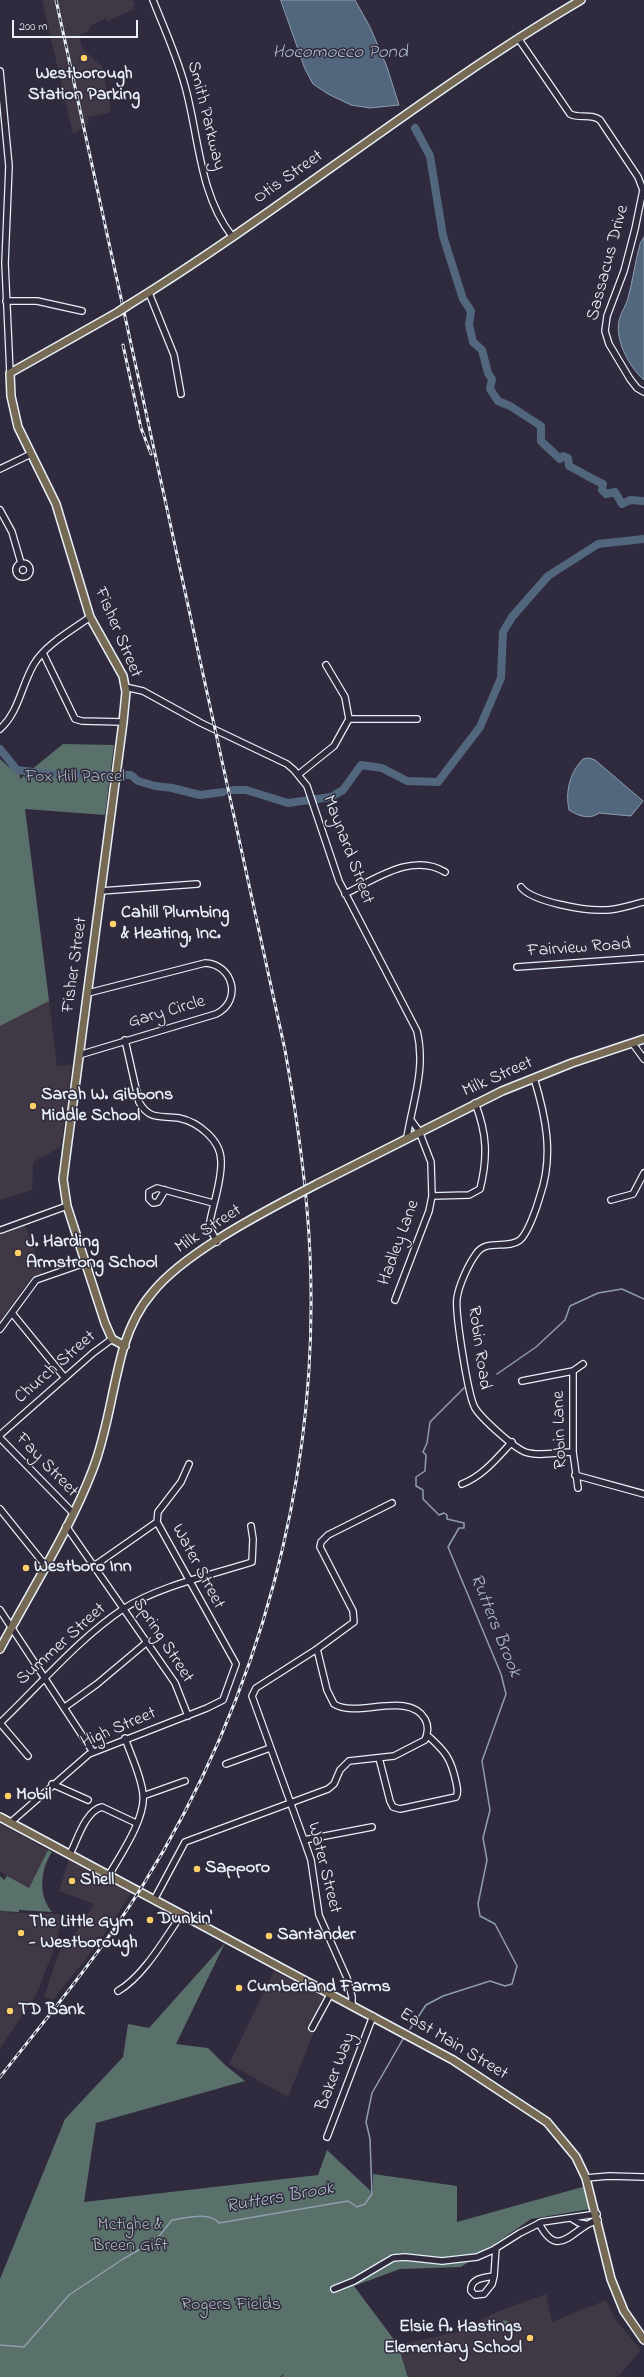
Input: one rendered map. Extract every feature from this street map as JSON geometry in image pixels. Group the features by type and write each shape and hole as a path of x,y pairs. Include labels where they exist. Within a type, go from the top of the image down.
{"main road":[{"name":"Otis Street","path":"10,373 118,312 149,292 518,38 581,0"},
{"name":"Fisher Street","path":"10,373 10,391 15,417 31,454 56,504 90,617 120,671 125,687 123,722 88,993 63,1169 67,1206 105,1323 112,1338"},
{"name":"Milk Street","path":"0,1649 73,1513 98,1454 125,1346 138,1314 156,1287 177,1268 217,1242 296,1195 407,1137 475,1103 534,1078 581,1060 633,1044 644,1039"},
{"path":"112,1338 125,1346"},
{"name":"East Main Street","path":"0,1817 352,2004 453,2060 547,2122 576,2157 586,2178 598,2217 614,2288 624,2311 644,2340"}],"street":[{"name":"Smith Parkway","path":"153,0 186,86 210,200 219,220 232,236"},
{"name":"Sassacus Drive","path":"518,38 570,114 595,117 600,120 638,177 642,186 634,235 624,271 607,316 605,331 608,344 630,379 637,388 644,392"},
{"name":"Fisher Street","path":"0,71 8,166 3,223 10,373"},
{"path":"149,292 174,355 181,394"},
{"path":"6,301 37,302 82,311"},
{"path":"0,469 31,454"},
{"path":"0,510 12,532 21,563"},
{"path":"0,730 13,712 33,666 43,653 90,617"},
{"path":"43,653 75,719 82,721 123,722"},
{"path":"299,774 334,746 349,719 345,697 326,665"},
{"name":"Maynard Street","path":"125,687 143,691 208,727 283,762 299,774 307,786 345,894 417,1031 420,1049 420,1068 407,1137"},
{"path":"349,719 417,719"},
{"path":"345,894 385,873 411,865 431,865 445,872"},
{"path":"101,891 198,884"},
{"path":"521,887 529,894 587,910 606,910 644,902"},
{"name":"Fairview Road","path":"517,967 644,958"},
{"name":"Gary Circle","path":"79,1055 220,1012 228,1004 232,995 232,986 228,975 218,966 202,963 88,993"},
{"path":"125,1040 139,1102 144,1110 156,1116 188,1122 204,1131 218,1144 222,1162 209,1227 217,1242"},
{"path":"633,1044 644,1059"},
{"name":"Robin Road","path":"534,1078 547,1130 545,1168 540,1196 526,1231 520,1240 512,1243 486,1246 476,1253 457,1297 472,1400 482,1415 525,1452 534,1454 573,1452"},
{"path":"432,1196 470,1195 480,1189 486,1137 475,1103"},
{"path":"411,1119 419,1132"},
{"name":"Hadley Lane","path":"395,1300 430,1211 433,1168 419,1132"},
{"path":"611,1200 633,1194 644,1173"},
{"path":"165,1190 213,1203"},
{"path":"0,1230 67,1206"},
{"path":"0,1329 30,1287 39,1278 85,1263"},
{"path":"12,1313 65,1378"},
{"name":"Church Street","path":"0,1437 112,1338"},
{"path":"522,1381 573,1371 583,1364"},
{"name":"Robin Lane","path":"573,1371 573,1452 578,1488"},
{"name":"Fay Street","path":"0,1437 73,1513"},
{"path":"462,1484 473,1480 485,1471 512,1442"},
{"path":"94,1566 157,1522 158,1512 181,1482 189,1464"},
{"path":"575,1475 644,1494"},
{"path":"154,1900 185,1842 332,1786 342,1766 349,1761 394,1756 425,1740 427,1736 427,1724 425,1718 411,1708 398,1706 350,1707 334,1704 327,1690 317,1649 351,1626 354,1619 353,1611 320,1543 328,1535 392,1503"},
{"path":"0,1509 45,1565"},
{"name":"Water Street","path":"157,1522 189,1582 236,1664 234,1667"},
{"name":"Spring Street","path":"66,1526 175,1683 188,1716"},
{"name":"Summer Street","path":"0,1723 96,1629 124,1608 148,1597 189,1582 252,1562 251,1526"},
{"path":"0,1610 65,1707 93,1752"},
{"path":"65,1707 97,1684 147,1642"},
{"name":"Water Street","path":"317,1649 253,1692 253,1700 311,1860 319,1915 347,1978 352,1997 352,2004"},
{"name":"High Street","path":"10,1823 52,1784 93,1752 125,1738 188,1716 223,1700 234,1667"},
{"path":"0,1723 28,1756"},
{"path":"379,1758 390,1801 393,1807 400,1808 456,1797 458,1790 452,1762 446,1753 427,1736"},
{"path":"109,1875 136,1823 143,1796 125,1738"},
{"path":"226,1764 270,1748"},
{"path":"143,1796 185,1781"},
{"path":"52,1784 88,1800"},
{"path":"70,1854 89,1816 96,1808 102,1807 136,1823"},
{"path":"304,1840 372,1827"},
{"path":"118,1991 128,1984 147,1963 182,1914"},
{"path":"312,2028 331,1993"},
{"name":"Baker Way","path":"327,2137 373,2016"},
{"path":"586,2178 609,2176 644,2177"},
{"path":"334,2289 361,2277 380,2264 393,2258 460,2260 477,2257 496,2248 539,2223 571,2218 598,2217"},
{"path":"539,2223 548,2238 558,2242 567,2240 585,2224 598,2217"},
{"path":"571,2218 579,2224 585,2224"},
{"path":"494,2276 496,2248"}],"shaded area":[{"path":"42,0 133,0 135,5 132,6 134,9 108,21 106,18 90,26 89,30 79,36 82,48 102,67 111,112 89,117 88,125 73,134"},
{"name":"Sarah W. Gibbons Middle School","path":"49,1001 57,1066 72,1065 61,1147 33,1162 32,1190 0,1200 0,1026"},
{"name":"J. Harding Armstrong School","path":"0,1225 5,1233 25,1225 43,1273 32,1277 0,1321"},
{"path":"0,1824 48,1850 29,1888 10,1879 0,1871"},
{"path":"69,1859 100,1874 109,1882 132,1892 95,1947 53,2000 44,1997 58,1955 67,1939 72,1939 94,1904 59,1891"},
{"path":"0,1912 59,1914 61,1922 55,1946 37,1993 0,2049"},
{"path":"274,1971 326,1998 311,2028 313,2034 288,2097 229,2064"},
{"name":"Elsie A. Hastings Elementary School","path":"546,2294 552,2322 606,2300 617,2322 641,2350 618,2377 409,2377 398,2345 457,2332 499,2311"}],"green space":[{"name":"Fox Hill Parcel","path":"63,744 114,745 105,815 25,809 49,1001 0,1026 0,759 11,769 19,771 20,779"},
{"path":"48,1850 52,1852 45,1867 42,1882 44,1898 52,1912 19,1910 19,1912 0,1911 0,1876 4,1880 7,1876 29,1888"},
{"path":"225,1943 176,2044 208,2048 225,2065 245,2081 96,2123 84,2202 318,2175 327,2150 373,2193 373,2174 457,2186 457,2222 586,2186 590,2209 531,2219 461,2267 400,2269 354,2286 398,2345 408,2377 282,2377 284,2374 280,2377 0,2377 0,2279 65,2119 123,2057 128,2024 149,2028"},
{"path":"505,2320 510,2325 505,2330 500,2325"}],"water":[{"name":"Hocomocco Pond","path":"281,0 355,0 370,27 387,67 399,105 370,108 351,105 328,94 313,84 305,69"},
{"path":"644,237 644,380 633,368 624,352 618,325 628,298 640,244"},
{"path":"589,758 595,760 643,801 631,816 599,813 588,817 576,814 569,810 568,789 572,776 583,759"}],"waterway":[{"path":"415,128 430,156 443,236 463,299 471,311 469,325 473,342 482,350 488,373 492,379 490,389 498,401 510,406 541,426 541,441 560,459 563,456 568,458 569,466 603,484 602,490 606,494 615,492 622,504 630,500 644,501"},
{"path":"233,790 246,790 288,803 331,797 343,790 361,765 382,768 407,781 438,782 480,727 501,678 503,632 512,617 548,576 598,544 644,539"},
{"path":"0,749 17,770 49,774 131,775 138,781 155,786 172,788 200,795 223,792"},
{"name":"Rutters Brook","path":"497,1374 536,1347 565,1320 570,1306 598,1293 622,1289 644,1299"},
{"name":"Rutters Brook","path":"410,2029 426,2005 443,1996 490,1981 505,1986 512,1984 517,1966 495,1924 480,1916 478,1904 487,1860 483,1838 490,1810 482,1761 506,1694 501,1674 448,1547 459,1528 464,1528 464,1523 447,1519 447,1515 444,1513 439,1515 423,1499 423,1490 416,1486 416,1477 425,1471 426,1455 423,1452 427,1443 430,1422 464,1388"},
{"name":"Rutters Brook","path":"0,2345 24,2347 69,2295 123,2259 156,2240 172,2220 204,2216 215,2219 219,2223 348,2201 357,2207 365,2204 372,2194 370,2139 366,2122 372,2093 403,2039"}],"railway":[{"path":"0,2077 74,1983 127,1910 184,1813 220,1738 250,1661 274,1582 292,1502 305,1420 310,1337 310,1254 307,1202 285,1050 56,0"},
{"path":"123,345 141,428 151,454"}],"place":[{"name":"Westborough Station Parking","path":"84,58"},
{"name":"Cahill Plumbing & Heating, Inc.","path":"113,924"},
{"name":"Sarah W. Gibbons Middle School","path":"33,1106"},
{"name":"J. Harding Armstrong School","path":"18,1253"},
{"name":"Westboro Inn","path":"26,1568"},
{"name":"Mobil","path":"8,1796"},
{"name":"Sapporo","path":"197,1869"},
{"name":"Shell","path":"72,1881"},
{"name":"Dunkin'","path":"150,1920"},
{"name":"The Little Gym - Westborough","path":"21,1933"},
{"name":"Santander","path":"269,1936"},
{"name":"Cumberland Farms","path":"239,1988"},
{"name":"TD Bank","path":"10,2011"},
{"name":"Elsie A. Hastings Elementary School","path":"530,2338"}],"park label":[{"name":"Mctighe & Breen Gift","path":"130,2236"},
{"name":"Rogers Fields","path":"231,2306"}]}
